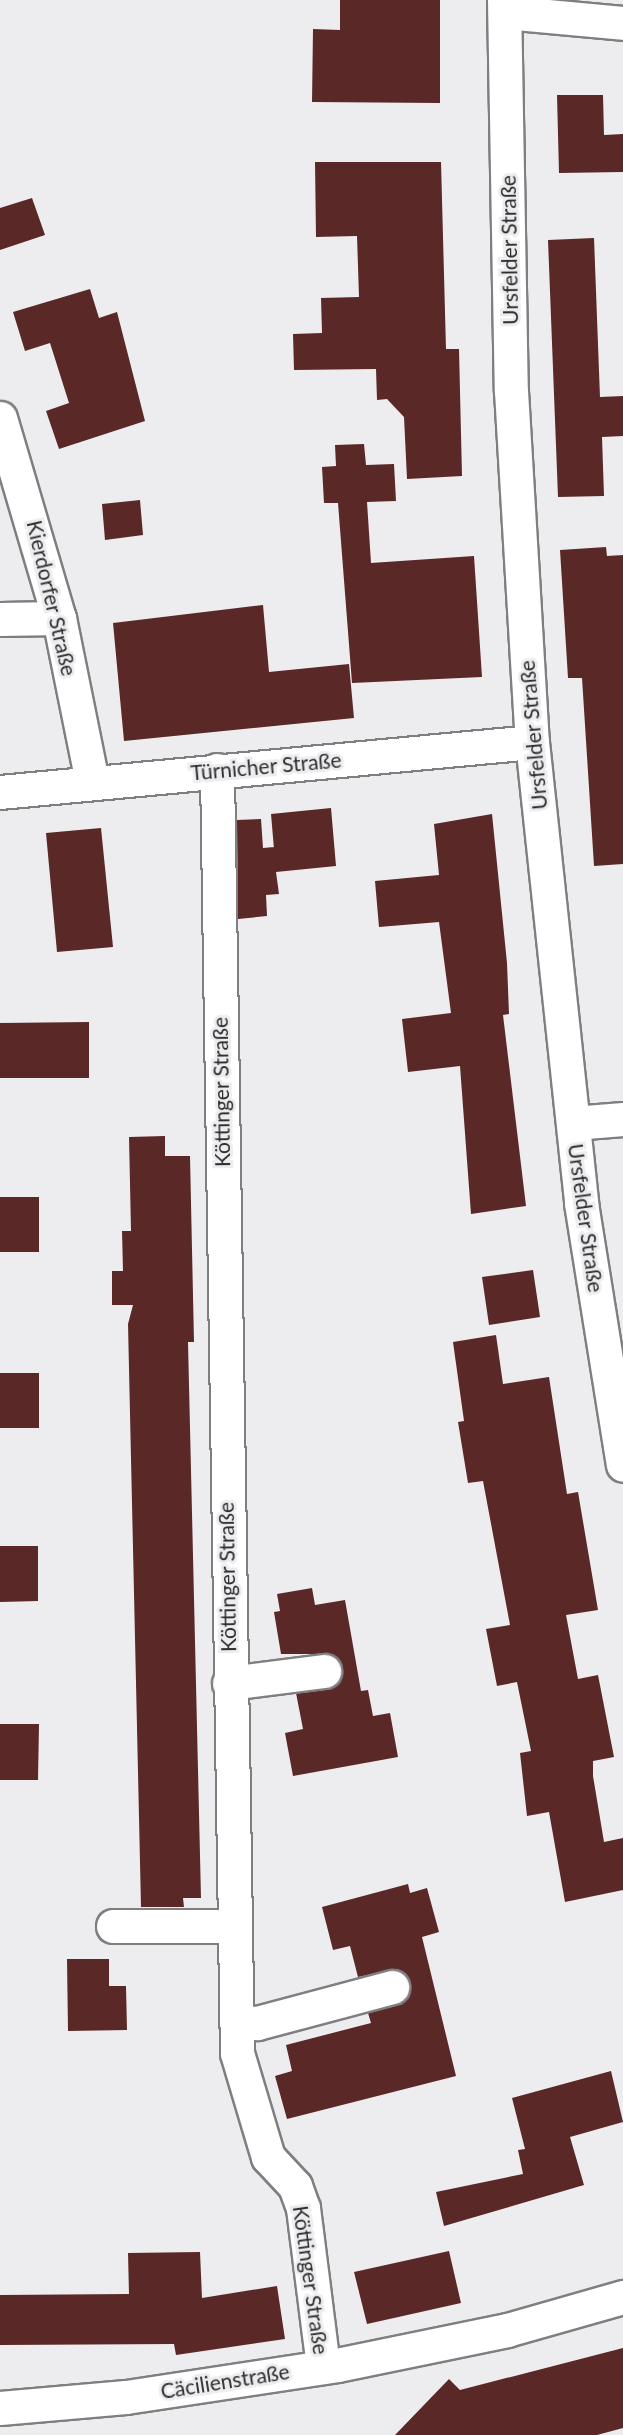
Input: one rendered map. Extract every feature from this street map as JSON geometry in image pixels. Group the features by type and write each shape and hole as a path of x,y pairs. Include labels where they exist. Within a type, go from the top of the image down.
{"street":[{"path":"505,6 623,23"},
{"name":"Ursfelder Straße","path":"505,6 511,391 531,742 573,1124 623,1465"},
{"name":"Kierdorfer Straße","path":"0,418 59,618 92,782"},
{"path":"0,619 59,618"},
{"name":"Türnicher Straße","path":"0,792 531,742"},
{"name":"Köttinger Straße","path":"217,771 228,1683 232,1926 237,2052 268,2157 295,2186 303,2208 323,2367"},
{"path":"573,1124 623,1119"},
{"path":"228,1683 324,1671"},
{"path":"113,1926 232,1926"},
{"path":"236,2022 257,2023 392,1987"},
{"name":"Cäcilienstraße","path":"0,2408 126,2397 323,2367 507,2330 623,2297"}],"building":[{"path":"340,0 440,0 440,103 312,102 313,29 340,30"},
{"path":"557,95 603,95 604,135 623,134 623,172 559,173"},
{"path":"315,162 441,162 446,349 459,349 462,476 407,479 404,417 387,399 377,400 376,369 294,370 293,334 322,333 321,298 359,297 357,236 316,237"},
{"path":"32,198 45,235 0,250 0,208"},
{"path":"594,238 600,397 623,396 623,436 602,437 604,496 558,497 548,240"},
{"path":"90,289 99,318 117,312 145,421 59,449 46,411 69,403 50,343 25,351 13,312"},
{"path":"364,444 366,465 394,464 396,501 367,502 371,563 474,556 482,677 352,683 338,503 324,503 322,467 336,466 335,445"},
{"path":"140,500 143,535 105,540 102,504"},
{"path":"606,547 607,556 623,555 623,864 594,866 582,678 568,678 560,550"},
{"path":"263,605 269,672 349,664 354,718 124,741 113,623"},
{"path":"331,808 336,866 276,872 279,894 266,895 267,916 238,919 237,820 261,819 263,848 274,847 271,814"},
{"path":"492,814 507,963 509,1014 503,1015 526,1206 471,1214 460,1066 408,1072 402,1019 451,1013 439,922 379,927 375,881 439,875 434,824"},
{"path":"101,828 113,947 57,952 46,833"},
{"path":"89,1022 89,1078 0,1078 0,1023"},
{"path":"165,1136 165,1156 190,1156 194,1342 188,1342 201,1898 183,1898 184,1907 141,1907 128,1324 133,1305 112,1305 112,1271 123,1271 122,1231 131,1231 129,1137"},
{"path":"0,1197 39,1197 39,1252 0,1252"},
{"path":"533,1270 540,1317 489,1325 482,1277"},
{"path":"496,1335 503,1384 549,1377 567,1494 578,1492 598,1610 566,1615 578,1679 598,1675 614,1757 593,1761 593,1776 604,1842 623,1838 623,1890 565,1902 549,1812 527,1816 520,1753 531,1751 517,1682 497,1686 486,1629 510,1625 483,1481 468,1483 458,1422 464,1421 453,1342"},
{"path":"0,1373 39,1373 39,1428 0,1428"},
{"path":"0,1546 38,1546 38,1601 0,1602"},
{"path":"312,1588 315,1605 345,1600 361,1691 368,1690 373,1716 390,1713 398,1757 293,1776 285,1733 303,1729 296,1693 335,1686 343,1669 331,1654 281,1654 274,1612 280,1611 277,1594"},
{"path":"0,1724 39,1724 38,1780 0,1780"},
{"path":"408,1884 410,1893 427,1888 439,1932 422,1937 456,2076 287,2119 275,2076 292,2071 286,2045 371,2023 368,2013 397,2005 410,1991 406,1974 397,1969 358,1977 350,1946 333,1950 322,1907"},
{"path":"67,1959 109,1959 109,1986 126,1986 127,2030 68,2031"},
{"path":"611,2071 623,2122 570,2137 584,2185 444,2226 436,2192 523,2174 518,2150 525,2149 512,2098"},
{"path":"449,2251 461,2303 367,2324 354,2272"},
{"path":"200,2252 202,2298 277,2286 285,2339 176,2355 174,2344 0,2345 0,2295 129,2294 128,2253"},
{"path":"623,2348 623,2428 597,2435 395,2435 449,2379 460,2390"}]}
